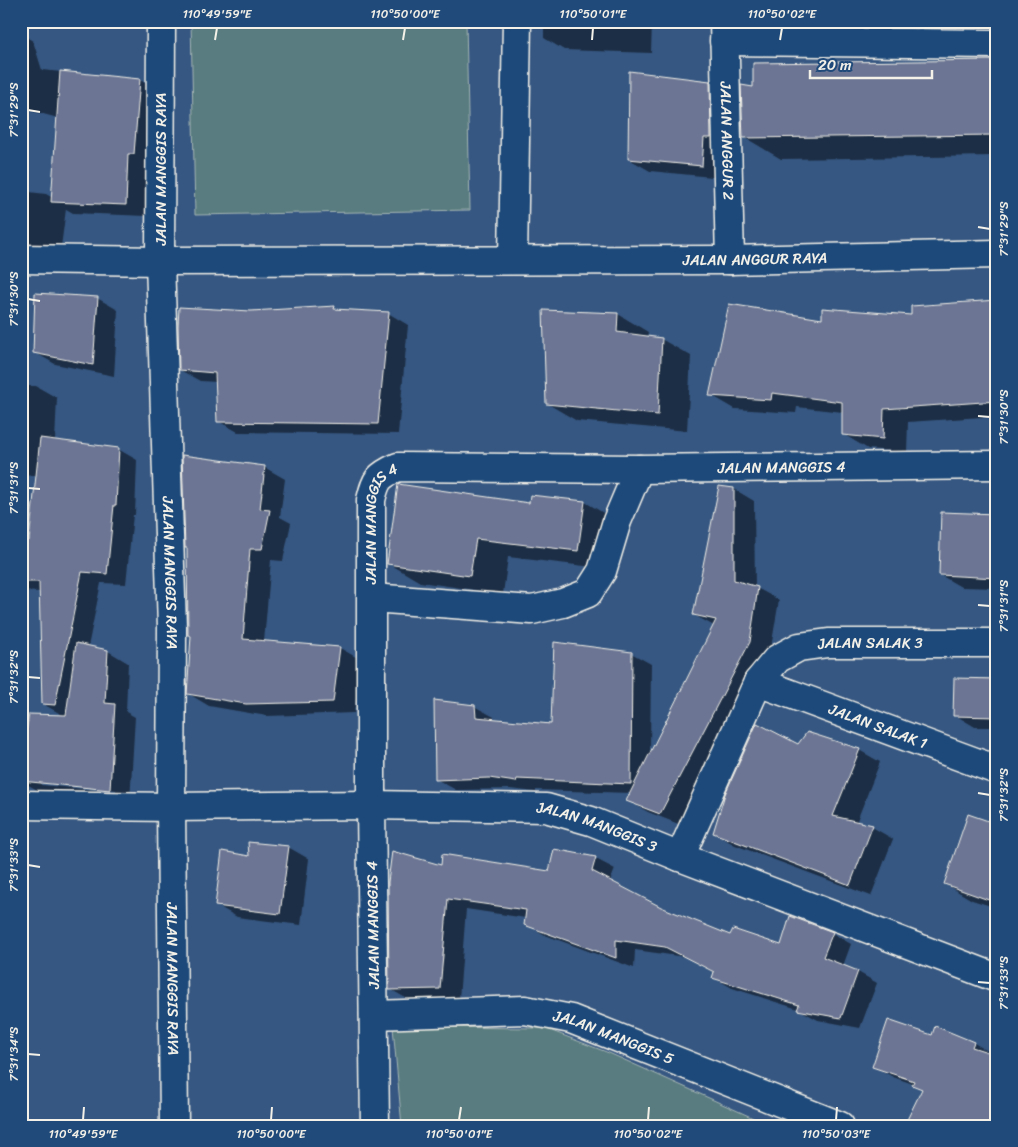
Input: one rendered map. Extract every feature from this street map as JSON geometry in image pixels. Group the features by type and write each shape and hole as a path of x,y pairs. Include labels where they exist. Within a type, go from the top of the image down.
{"street":[{"name":"JALAN MANGGIS RAYA","path":"162,21 160,261 172,627 171,807 174,1126"},
{"path":"513,260 517,21"},
{"path":"724,31 997,44"},
{"name":"JALAN ANGGUR 2","path":"724,31 730,260"},
{"name":"JALAN ANGGUR RAYA","path":"21,259 160,261 730,260 997,254"},
{"name":"JALAN MANGGIS 4","path":"375,1126 371,805 371,500 375,482 382,474 398,467 639,469 997,465"},
{"path":"372,598 532,610 563,603 588,594 602,571 617,521 639,469"},
{"name":"JALAN SALAK 3","path":"680,857 758,682 777,660 799,647 828,643 997,643"},
{"name":"JALAN SALAK 1","path":"758,682 997,770"},
{"name":"JALAN MANGGIS 3","path":"21,805 171,807 371,805 546,808 591,821 997,978"},
{"name":"JALAN MANGGIS 5","path":"374,1015 525,1010 571,1019 840,1126"}],"green space":[{"path":"191,21 466,21 470,210 195,215"},
{"path":"393,1027 544,1028 609,1053 771,1126 402,1126"}],"building":[{"path":"997,60 997,135 743,138 741,85 753,87 753,63"},
{"path":"60,71 140,79 134,154 128,154 126,205 51,202"},
{"path":"629,71 710,81 711,138 704,138 702,166 628,159"},
{"path":"35,293 98,297 93,365 33,353"},
{"path":"997,300 997,401 884,409 883,439 842,435 842,402 772,393 771,400 709,396 729,304 822,319 822,308 911,315 911,306"},
{"path":"335,306 334,309 389,312 378,424 217,422 215,373 179,370 179,307 251,311"},
{"path":"543,310 618,313 617,332 662,338 658,415 546,404"},
{"path":"40,438 119,448 116,505 114,505 107,574 82,572 55,705 42,704 39,582 21,582 21,539 29,541"},
{"path":"182,455 265,466 260,509 270,510 262,549 250,549 243,639 340,647 333,702 246,704 187,694 191,636 188,635 187,548 185,548"},
{"path":"398,484 529,503 530,495 585,501 578,551 476,539 470,576 387,564"},
{"path":"719,486 734,488 734,580 758,587 750,642 660,814 626,801 716,620 693,615"},
{"path":"941,512 997,514 997,578 939,575"},
{"path":"554,642 632,652 631,784 517,779 516,782 489,778 435,780 434,700 475,705 476,717 551,724"},
{"path":"76,643 108,650 105,703 115,704 110,790 21,781 21,764 29,714 66,715"},
{"path":"954,678 997,679 997,717 953,716"},
{"path":"757,723 798,744 807,732 860,749 833,816 873,825 850,885 713,833 725,794"},
{"path":"968,814 997,824 997,903 944,884"},
{"path":"248,842 289,846 280,914 215,906 222,851 249,856"},
{"path":"554,849 596,857 592,871 661,907 730,935 733,929 781,945 790,916 833,932 823,957 858,971 841,1018 797,1010 799,1005 712,978 714,972 665,947 616,940 616,958 524,925 526,910 448,899 440,989 389,990 388,882 392,851 441,865 442,854 549,871"},
{"path":"888,1020 932,1035 935,1026 974,1042 972,1047 997,1055 997,1126 904,1126 922,1089 912,1085 914,1081 872,1067"}]}
